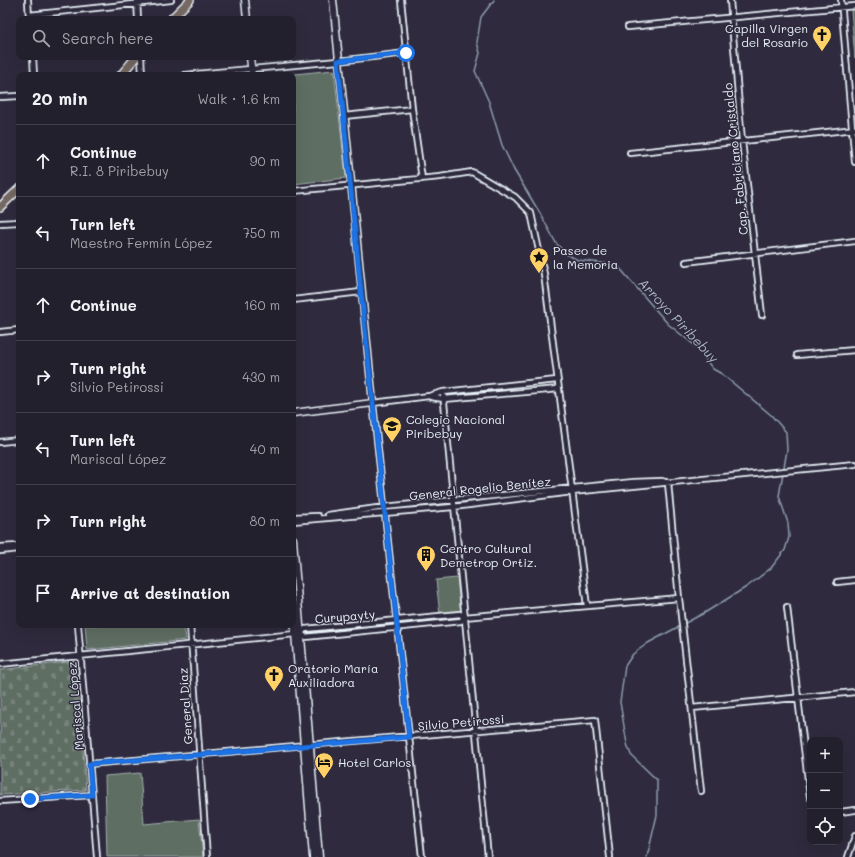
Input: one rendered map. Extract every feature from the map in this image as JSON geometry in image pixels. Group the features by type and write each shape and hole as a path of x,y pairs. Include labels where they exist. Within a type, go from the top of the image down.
{"main road":[{"path":"174,16 190,0"},
{"path":"124,72 134,60"},
{"path":"0,207 16,192"}],"street":[{"path":"28,0 29,16"},
{"path":"36,16 137,2 171,0"},
{"path":"245,0 247,16"},
{"path":"333,0 361,292 422,857"},
{"path":"401,0 412,109 422,179"},
{"name":"Cap. Fabriciano Cristaldo","path":"730,0 742,141 762,315"},
{"path":"840,0 855,162"},
{"path":"137,2 138,16"},
{"path":"628,27 855,6"},
{"path":"250,60 252,72 406,53"},
{"path":"33,60 34,72"},
{"path":"141,60 142,72"},
{"path":"0,97 16,96"},
{"path":"344,116 412,109"},
{"path":"630,153 853,129"},
{"path":"296,191 422,179 472,172 515,197 531,213 544,274 587,606"},
{"path":"0,223 16,222"},
{"path":"686,262 855,241"},
{"path":"296,300 361,292"},
{"path":"0,332 16,330"},
{"path":"797,355 855,350"},
{"path":"296,413 430,396 443,392 558,380"},
{"path":"430,396 444,399 559,389"},
{"path":"443,392 452,501 488,857"},
{"path":"0,442 16,440"},
{"name":"General Rogelio Benítez","path":"296,517 337,514 384,507 668,483 855,464"},
{"path":"668,483 682,628 702,792"},
{"name":"General Rogelio Benítez","path":"296,521 453,507 572,490"},
{"path":"0,548 16,546"},
{"path":"0,551 16,549"},
{"path":"837,582 855,580"},
{"path":"296,596 314,857"},
{"path":"464,616 679,598"},
{"path":"787,607 807,773"},
{"name":"Curupayty","path":"0,664 298,634 305,637 397,628 461,621 464,616 460,614 305,629 298,634"},
{"path":"296,624 298,634"},
{"name":"Mariscal López","path":"78,628 97,857"},
{"name":"General Díaz","path":"190,628 207,857"},
{"path":"692,708 855,692"},
{"name":"Silvio Petirossi","path":"89,764 475,732 595,720 610,857"},
{"path":"307,745 319,857"},
{"path":"0,801 92,795"},
{"path":"843,812 855,810"},
{"path":"848,857 855,836"}],"green space":[{"path":"855,9 855,58 851,10"},
{"path":"334,70 346,178 296,184 296,74"},
{"path":"457,578 461,613 440,615 436,580"},
{"path":"85,628 184,628 186,640 87,650"},
{"path":"76,661 86,790 0,795 0,670"},
{"path":"140,773 144,824 199,819 203,857 107,857 105,776"}],"waterway":[{"name":"Arroyo Piribebuy","path":"494,0 481,17 477,42 480,53 475,71 489,102 502,145 514,170 556,243 566,254 578,260 617,265 668,324 694,345 713,369 722,374 771,415 786,432 787,450 779,496 788,523 789,537 785,550 771,568 748,586 706,612 648,643 633,654 625,666 620,702 627,744 631,755 657,780 657,815 647,857"}],"place":[{"name":"Capilla Virgen del Rosario","path":"822,52"},
{"name":"Paseo de la Memoria","path":"539,274"},
{"name":"Colegio Nacional Piribebuy","path":"392,443"},
{"name":"Centro Cultural Demetrop Ortiz.","path":"426,572"},
{"name":"Oratorio María Auxiliadora","path":"274,692"},
{"name":"Hotel Carlos","path":"324,779"}],"route":[{"path":"30,799 92,795 89,764 309,744 409,737 384,513 338,61 406,53"}]}
